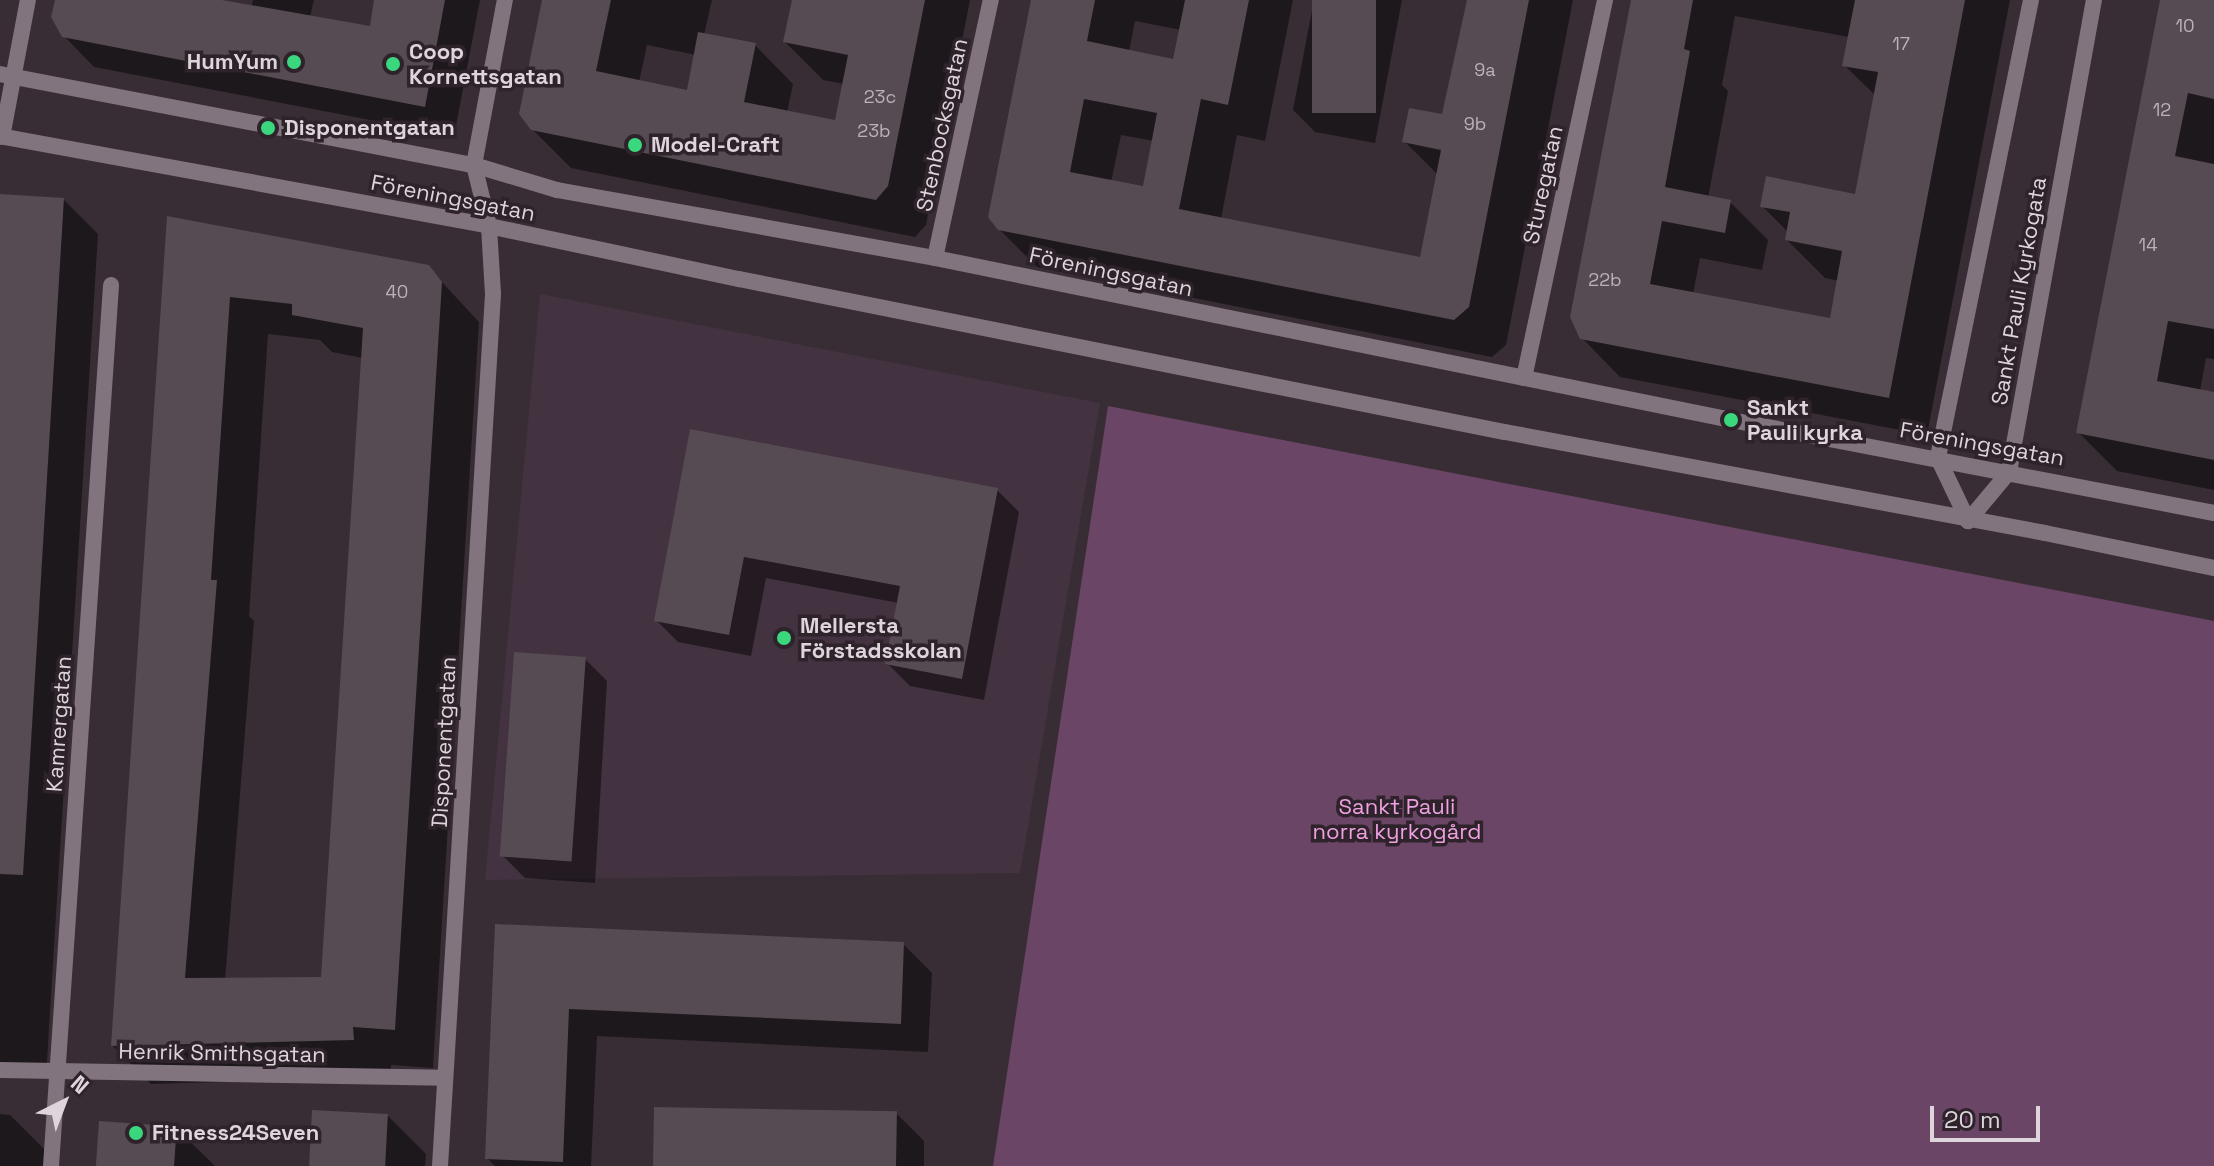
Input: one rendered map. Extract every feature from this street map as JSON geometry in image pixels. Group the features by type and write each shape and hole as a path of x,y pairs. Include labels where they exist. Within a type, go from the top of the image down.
{"street":[{"path":"1,137 7,76 28,0"},
{"path":"474,165 505,0"},
{"name":"Stenbocksgatan","path":"935,258 991,0"},
{"name":"Sturegatan","path":"1524,378 1605,0"},
{"name":"Sankt Pauli Kyrkogata","path":"1938,458 2031,0"},
{"name":"Sankt Pauli Kyrkogata","path":"1968,521 2009,472 2094,0"},
{"name":"Föreningsgatan","path":"7,76 474,165 557,190 935,258 1524,378 2214,513"},
{"name":"Föreningsgatan","path":"1,137 489,226 755,283 2214,568"},
{"name":"Disponentgatan","path":"440,1166 493,294 489,226 474,165"},
{"name":"Kamrergatan","path":"51,1166 111,285"},
{"path":"1938,458 1968,521"},
{"name":"Henrik Smithsgatan","path":"0,1070 444,1078"}],"shaded area":[{"name":"Mellersta Förstadsskolan","path":"540,294 1100,403 1020,873 485,880"}],"green space":[{"name":"Sankt Pauli norra kyrkogård","path":"1108,406 2214,621 2214,1166 993,1166"}],"building":[{"path":"55,0 222,0 370,26 374,0 445,0 425,107 62,37 51,17"},
{"path":"542,0 611,0 596,71 687,90 698,32 756,43 744,102 835,120 848,55 783,42 792,0 925,0 888,186 876,200 531,130 519,114"},
{"path":"1031,0 1095,0 1087,41 1173,59 1185,0 1249,0 1228,105 1201,99 1179,209 1420,257 1441,150 1402,142 1409,108 1442,114 1467,0 1529,0 1469,307 1454,320 998,230 988,217","holes":["1084,99 1157,113 1143,186 1070,172"]},
{"path":"1312,0 1376,0 1376,113 1312,113"},
{"path":"1631,0 1693,0 1684,49 1690,51 1665,187 1731,200 1725,233 1662,221 1650,284 1830,318 1842,251 1785,240 1790,212 1760,207 1766,176 1855,194 1878,72 1842,66 1855,0 1965,0 1889,398 1580,339 1570,317"},
{"path":"2160,0 2214,0 2214,99 2188,93 2175,156 2214,164 2214,329 2168,321 2157,381 2214,392 2214,460 2076,433"},
{"path":"0,194 64,198 23,875 0,874"},
{"path":"167,216 429,265 442,282 395,1030 353,1027 354,1040 111,1046","holes":["230,297 292,304 292,315 363,328 321,977 185,978 217,580 211,580"]},
{"path":"690,429 998,488 962,679 885,664 900,586 744,557 729,635 654,621"},
{"path":"514,652 586,657 572,862 500,857"},
{"path":"495,924 904,942 901,1024 569,1009 563,1162 485,1159"},
{"path":"654,1107 897,1111 896,1166 653,1166"},
{"path":"312,1110 388,1114 385,1166 309,1166"},
{"path":"99,1121 177,1126 174,1166 96,1166"}],"place":[{"name":"HumYum","path":"294,62"},
{"name":"Coop Kornettsgatan","path":"393,64"},
{"name":"Disponentgatan","path":"268,128"},
{"name":"Model-Craft","path":"635,145"},
{"name":"Sankt Pauli kyrka","path":"1731,420"},
{"name":"Mellersta Förstadsskolan","path":"784,638"},
{"name":"Fitness24Seven","path":"136,1133"}]}
